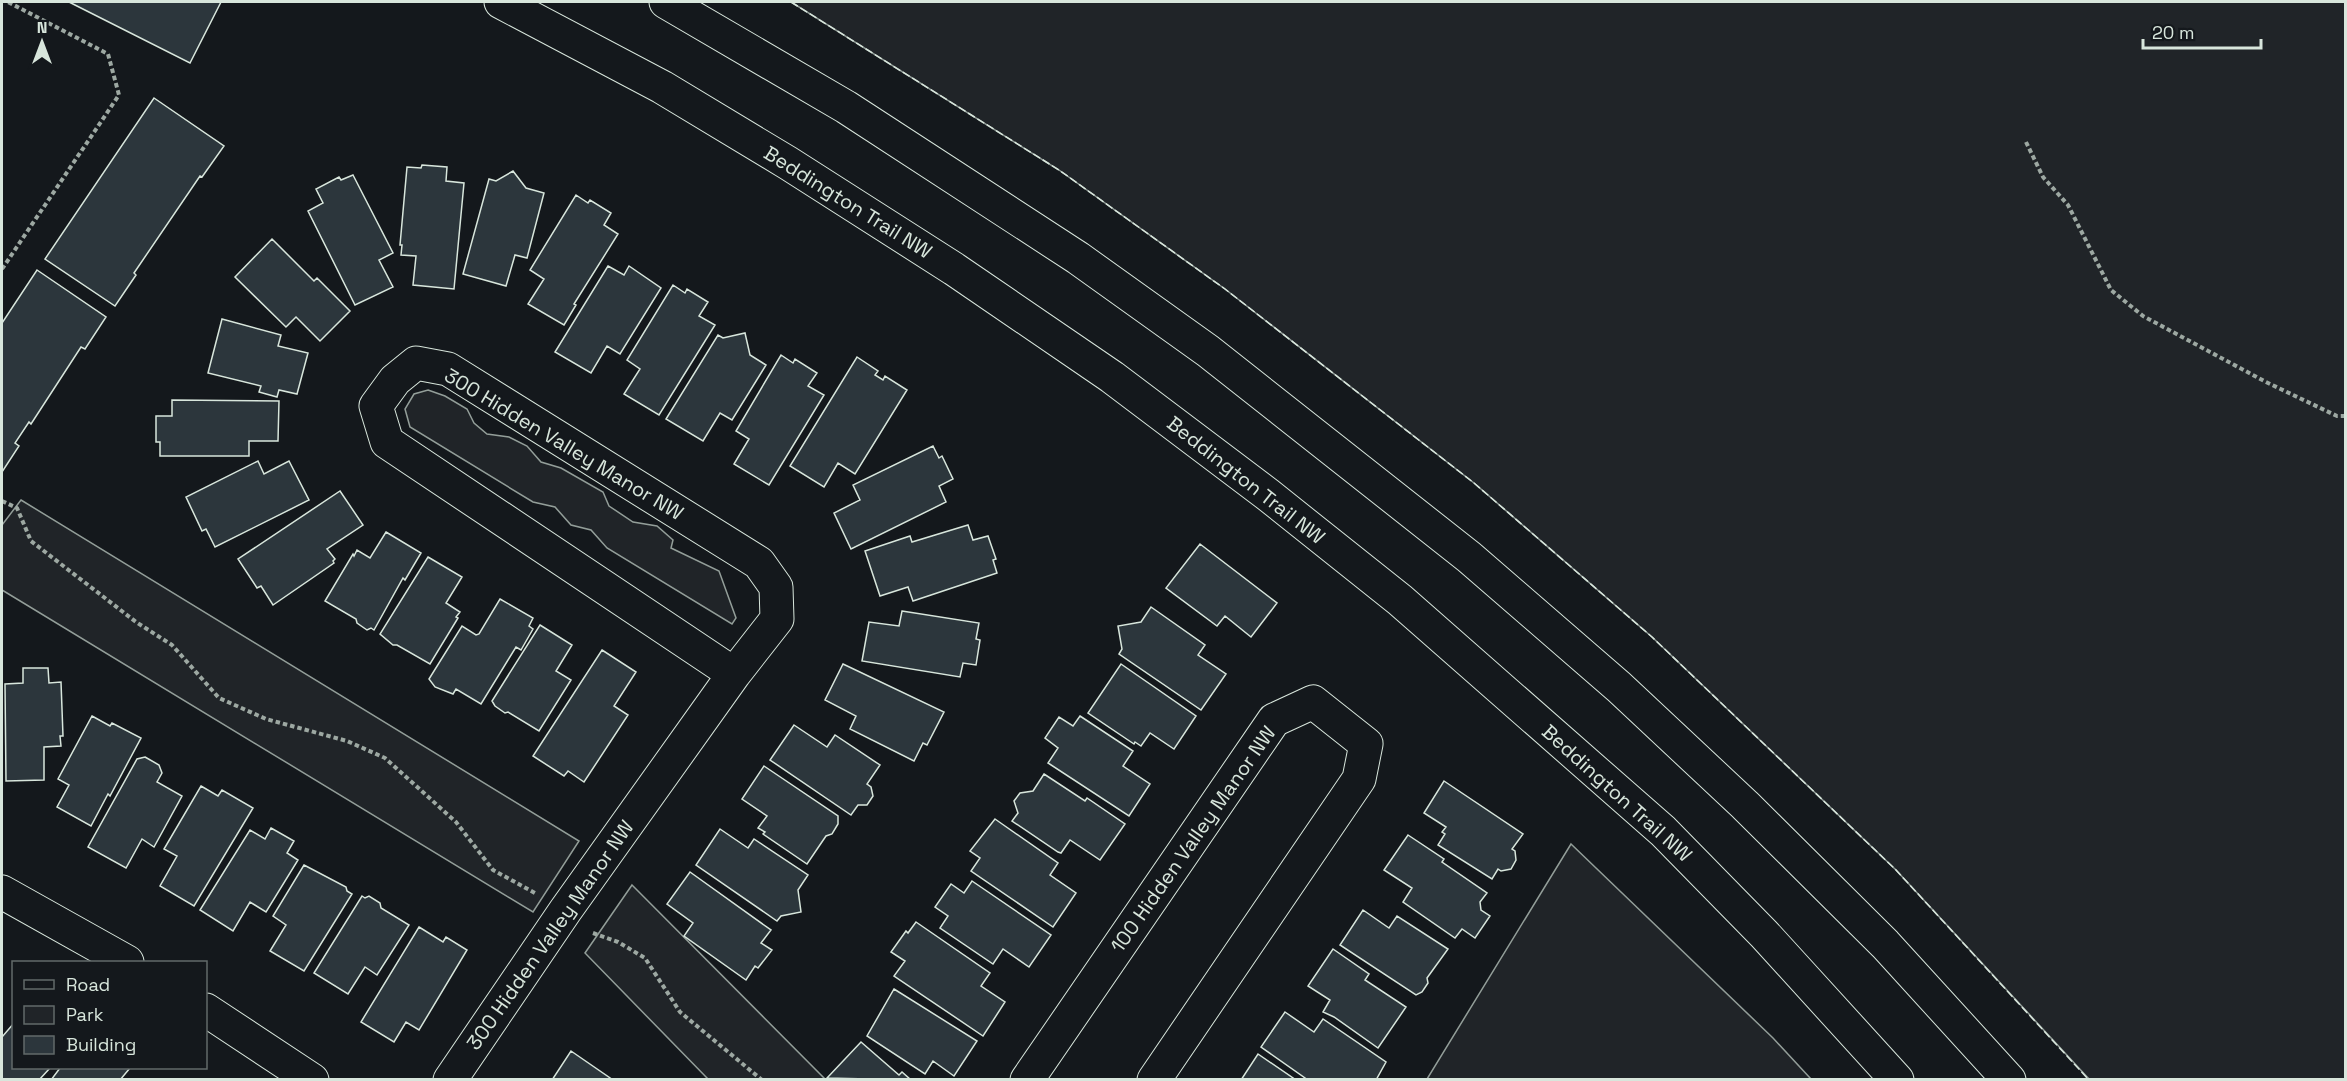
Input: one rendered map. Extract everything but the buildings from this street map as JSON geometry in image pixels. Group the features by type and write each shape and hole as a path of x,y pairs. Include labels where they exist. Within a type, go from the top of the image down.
{"main road":[{"name":"Beddington Trail NW","path":"501,2 662,87 788,163 954,269 1112,377 1267,494 1400,600 1663,831 1764,934 1897,1080"},
{"path":"666,2 846,107 1078,258 1208,351 1469,558 1619,687 1745,805 1885,944 2009,1080"},
{"name":"300 Hidden Valley Manor NW","path":"450,1080 565,911 734,674 777,619 776,587 759,563 448,369 417,363 395,380 376,406 387,442 734,674"},
{"name":"100 Hidden Valley Manor NW","path":"1027,1080 1274,720 1313,702 1366,744 1359,779 1154,1080"},
{"path":"2,892 123,961"},
{"path":"207,1011 312,1080"}],"path":[{"path":"2,269 119,95 108,54 8,2"},
{"path":"2026,142 2043,177 2068,205 2111,290 2143,315 2266,382 2337,416 2346,416"},
{"path":"2,501 17,508 31,541 136,622 172,645 219,698 266,719 347,741 385,758 456,822 493,870 565,911 597,936 618,942 645,958 680,1012 762,1080"}],"green space":[{"path":"791,2 2345,2 2345,1079 2089,1079 1896,870 1652,637 1474,483 1225,289 1059,170"},
{"path":"428,390 445,396 467,409 474,423 487,434 509,437 527,446 541,462 561,468 603,492 609,506 633,522 657,526 673,540 671,548 719,571 736,618 732,624 607,548 591,530 571,525 555,507 533,502 410,427 405,409 414,394"},
{"path":"21,500 579,841 533,912 2,590 2,525"},
{"path":"1571,844 1773,1038 1811,1079 1427,1079"},
{"path":"632,885 825,1079 708,1079 585,953"}],"fence":[{"path":"791,2 1059,170 1225,289 1474,483 1652,637 1896,870 2089,1080"}]}
